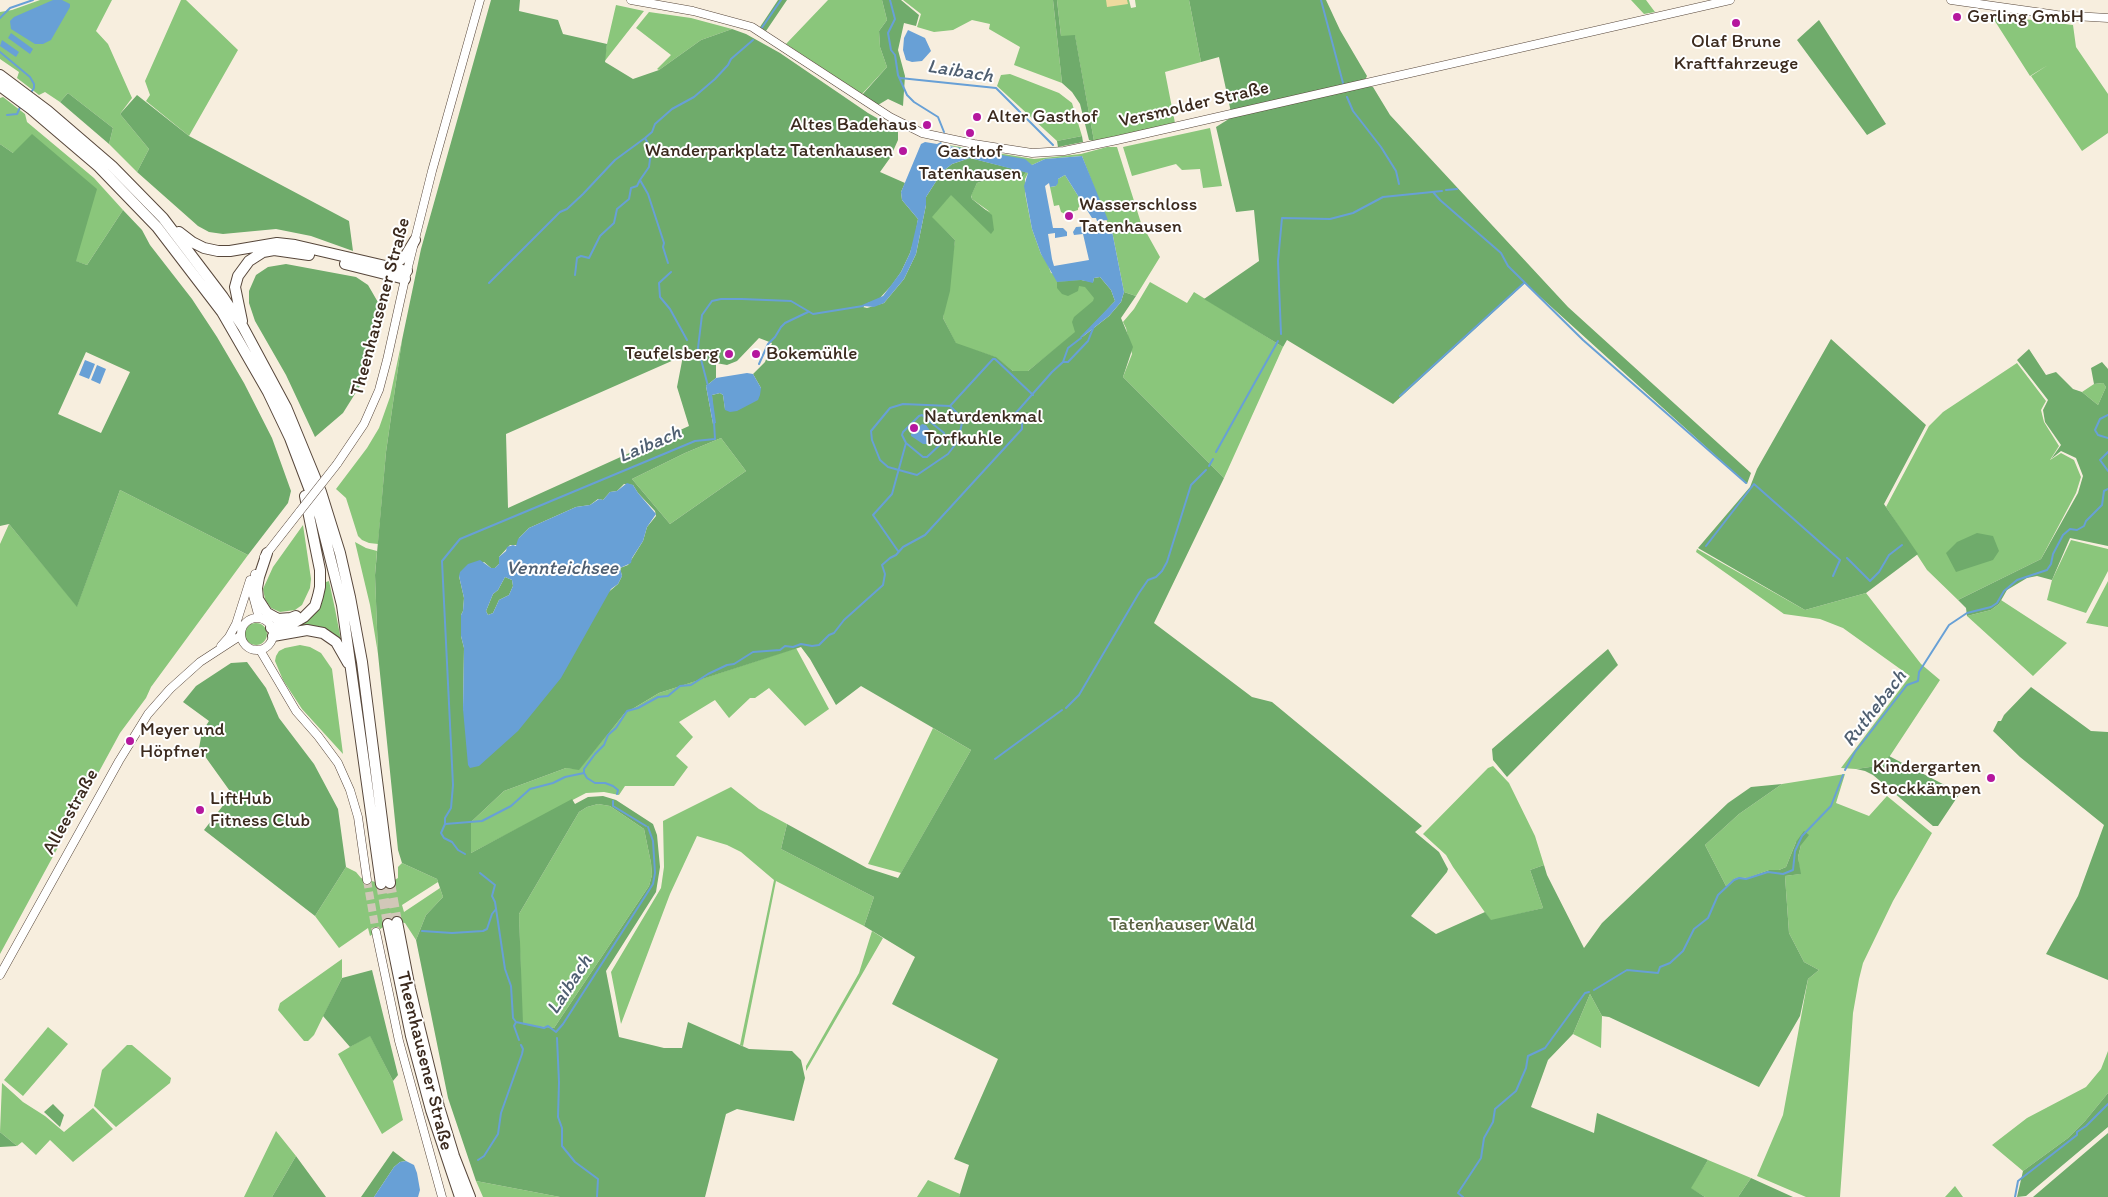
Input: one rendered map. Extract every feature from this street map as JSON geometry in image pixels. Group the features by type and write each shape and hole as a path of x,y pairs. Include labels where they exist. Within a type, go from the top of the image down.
{"highway":[{"path":"0,75 6,87 34,105 112,166 163,218 192,242 204,248 230,251 277,243 295,245 387,266 406,275"},
{"path":"34,105 127,193 158,227 190,267 222,312 245,349 295,449 320,517 342,606 386,883 362,662 340,553 321,492 283,399 243,327 223,297 163,218"},
{"path":"387,266 399,261 406,255 415,240"},
{"path":"243,327 236,298 238,276 249,261 263,252 274,250 296,252 406,275"},
{"path":"272,632 304,617 315,606 320,587 320,570 295,449"},
{"path":"267,553 257,588 258,599 267,613 278,619 291,618 302,613 318,596"},
{"path":"272,632 307,630 323,633 341,648 354,678"},
{"path":"460,1197 430,1110 411,1036 392,923 437,1097 454,1156 470,1197"}],"main road":[{"name":"Theenhausener Straße","path":"250,619 252,592 257,568 338,464 364,424 378,390 446,118 480,0"},
{"name":"Versmolder Straße","path":"631,0 693,11 752,27 890,117 922,133 968,143 1032,153 1064,151 1108,142 1730,0"},
{"path":"1951,0 2057,15 2108,18"},
{"path":"200,662 229,637 236,624 248,585 257,568"},
{"name":"Theenhausener Straße","path":"252,592 259,618"},
{"path":"259,618 264,620 272,632 263,648 254,650 245,645 240,636 242,626 250,619 259,618"},
{"name":"Alleestraße","path":"0,975 130,741 157,702 200,662 240,636"},
{"name":"Alleestraße","path":"185,675 221,653 245,645"},
{"path":"263,648 279,684 296,711 338,763 350,790 358,817 367,880"},
{"name":"Theenhausener Straße","path":"376,932 402,1051 442,1197"}],"green space":[{"path":"40,0 112,0 96,31 108,44 132,98 120,114 149,149 137,172 109,144 113,128 68,93 60,102 45,92 39,95 17,78 19,72 0,59 0,12 12,10"},
{"path":"181,0 186,0 238,50 189,136 146,101 150,95 145,81"},
{"name":"Tatenhauser Wald","path":"491,0 520,0 519,11 558,20 563,34 607,44 605,62 633,79 659,70 701,40 732,29 746,34 780,53 868,113 898,130 898,140 890,158 880,172 905,183 901,192 902,200 918,219 915,237 901,272 891,286 879,299 863,307 867,308 884,303 904,279 916,254 926,197 942,172 952,164 970,158 1026,172 1021,179 1006,174 977,183 971,196 972,199 992,215 994,230 991,234 951,195 932,217 955,240 950,291 943,318 956,343 996,357 1013,371 1028,371 1075,332 1072,322 1074,317 1094,298 1085,287 1079,286 1078,291 1068,296 1062,294 1057,288 1057,282 1081,280 1093,282 1094,278 1100,277 1111,290 1115,301 1081,338 1109,316 1121,302 1124,292 1136,296 1121,318 1133,347 1123,377 1224,478 1154,623 1252,697 1272,702 1422,826 1415,832 1439,852 1448,869 1411,916 1436,934 1485,912 1491,920 1543,908 1530,870 1544,865 1547,875 1584,948 1602,923 1728,803 1751,787 1782,784 1739,814 1705,845 1726,886 1739,877 1747,878 1769,870 1779,870 1786,867 1796,842 1804,831 1809,835 1801,845 1798,857 1801,874 1785,876 1789,933 1804,962 1819,970 1808,979 1800,1016 1759,1087 1609,1017 1602,1016 1590,994 1573,1034 1548,1060 1531,1107 1594,1133 1597,1113 1708,1160 1691,1188 1705,1197 959,1197 969,1165 954,1159 998,1059 892,1004 915,957 864,926 874,897 781,849 787,824 867,868 898,878 971,750 861,686 836,705 810,659 801,647 659,693 624,714 579,770 566,768 504,791 471,822 471,853 572,799 575,804 588,797 603,796 616,800 653,824 657,835 660,867 656,892 606,971 619,1037 664,1048 682,1048 688,1022 749,1049 792,1051 801,1060 805,1078 794,1121 737,1109 726,1114 705,1197 560,1197 476,1181 448,1098 416,940 426,915 443,897 437,879 402,863 398,850 378,654 375,575 386,452 402,340 421,249","holes":["759,338 772,343 765,362 753,374 761,388 725,409 723,395 720,393 712,395 713,424 706,386 716,378 716,363 727,365 737,361","683,356 677,387 689,426 508,508 506,434","721,438 746,471 670,524 632,479","624,484 633,485 655,511 656,516 647,527 643,541 628,565 620,568 622,576 618,584 465,713 463,709 464,648 461,636 461,615 464,598 459,576 484,562 491,568 495,568 499,564 499,557 510,545 518,545 519,538 529,528 576,507 590,505 598,499 603,500 610,492 617,491","598,804 610,806 644,829 652,875 649,886 554,1028 523,1024 519,914 579,812 587,807"]},
{"path":"778,0 787,0 766,31 760,27"},
{"path":"828,0 882,0 887,20 879,31 880,47 887,67 862,94 786,44"},
{"path":"882,0 901,0 919,15 916,26 904,23 898,50 905,76 903,106 888,99 878,105 862,95 887,67 880,47 879,31 887,20"},
{"path":"903,0 1053,0 1062,83 1014,65 1020,47 989,29 990,24 972,20 953,30 934,32 917,27 921,14"},
{"path":"1053,0 1057,0 1061,36 1075,35 1094,141 1089,140 1080,104 1072,92 1062,83"},
{"path":"1057,0 1129,0 1131,8 1136,7 1135,0 1189,0 1201,62 1165,72 1175,123 1094,141 1075,36 1061,36"},
{"path":"1189,0 1326,0 1340,30 1367,76 1365,80 1369,86 1373,87 1390,115 1568,307 1751,473 1747,484 1525,283 1393,404 1287,340 1283,347 1204,299 1259,261 1254,210 1236,212 1216,127 1232,117 1219,57 1201,62"},
{"path":"1631,0 1646,0 1655,12 1644,14"},
{"path":"616,5 644,11 604,62 607,44"},
{"path":"649,12 691,18 732,29 701,40 659,70 657,69 671,55 636,28"},
{"path":"1991,15 2073,25 2076,47 2108,94 2108,133 2082,151 2031,76 2048,65 2030,76"},
{"path":"1819,20 1886,124 1867,135 1797,40"},
{"path":"1010,74 1059,93 1072,103 1082,136 1057,141 997,86 1001,75"},
{"path":"68,93 113,128 109,144 60,102"},
{"path":"137,95 189,136 349,221 353,251 311,236 276,229 223,234 209,232 198,226 137,172 149,149 120,114"},
{"path":"3,97 25,114 27,122 94,178 123,210 87,265 75,261 13,153 0,144 0,98"},
{"path":"1210,128 1222,186 1203,188 1200,169 1182,170 1176,164 1132,176 1123,147"},
{"path":"32,134 97,189 76,261 87,265 123,210 142,230 150,245 192,299 244,383 272,438 291,491 288,503 248,555 120,490 77,607 9,524 0,526 0,144 13,153","holes":["86,352 130,372 101,433 58,414"]},
{"path":"1082,136 1083,142 1058,147 1057,141"},
{"path":"942,144 1034,159 1081,154 1107,147 1117,147 1141,223 1160,257 1136,296 1124,292 1112,231 1082,156 1045,159 1032,165"},
{"path":"1026,172 1028,173 1025,179 1025,193 1032,229 1041,254 1047,262 1051,273 1081,280 1115,301 1028,371 1013,371 995,357 956,344 943,318 955,240 931,217 951,194 990,212 972,199 971,195 977,183 1006,174 1021,179"},
{"path":"1065,175 1080,199 1078,200 1081,205 1078,210 1065,214 1061,212 1059,205 1054,206 1050,187 1056,186 1058,179"},
{"path":"286,264 356,277 368,285 379,304 363,381 343,413 315,437 286,375 255,321 249,303 249,291 256,275 268,267"},
{"path":"1150,282 1187,303 1194,292 1283,347 1224,478 1123,377 1132,354 1123,322 1134,309"},
{"path":"1831,339 1926,425 1884,504 1918,554 1866,593 1805,610 1698,548 1750,487 1757,469"},
{"path":"402,340 386,452 378,544 369,543 358,536 346,498 336,489 367,448 379,428 390,397"},
{"path":"2029,349 2046,375 2056,372 2073,389 2082,392 2098,405 2106,387 2103,383 2094,384 2091,368 2102,362 2108,369 2108,546 2070,538 2052,580 2037,576 2027,578 2007,590 1999,604 1991,610 1967,616 1966,608 1958,600 2041,559 2078,493 2083,476 2076,458 2061,451 2051,459 2061,445 2045,422 2043,410 2048,400 2017,360"},
{"path":"2017,363 2046,401 2041,410 2044,422 2059,446 2050,460 2061,453 2074,460 2081,477 2076,493 2041,559 1958,600 1927,570 1886,507 1929,426 1943,412"},
{"path":"2103,383 2106,387 2098,405 2082,392 2094,384"},
{"path":"721,438 746,471 670,524 632,479"},
{"path":"120,490 248,555 151,687 146,698 120,733 0,954 0,544 9,524 77,606"},
{"path":"303,525 311,579 310,588 302,605 295,610 280,612 271,608 265,599 263,589 273,567"},
{"path":"1977,533 1993,536 1999,551 1993,560 1956,572 1946,553 1957,542"},
{"path":"2071,540 2108,549 2108,571 2086,613 2047,600 2052,580"},
{"path":"355,542 377,551 375,575 378,654 370,605"},
{"path":"1697,549 1805,610 1866,593 1921,664 1940,680 1884,765 1856,769 1841,768 1910,676 1843,628 1820,619 1784,614 1696,552"},
{"path":"505,577 512,580 513,586 509,595 499,600 493,613 488,615 486,611 493,594 498,590"},
{"path":"329,581 341,640 333,633 319,627 303,625 293,627 321,602 326,582"},
{"path":"2108,581 2108,627 2086,623"},
{"path":"2001,600 2067,643 2033,676 1967,616 1991,610"},
{"path":"256,623 264,626 267,634 264,642 256,645 248,642 245,634 248,626"},
{"path":"300,645 310,647 321,653 332,669 343,754 302,709 283,680 275,661 279,651"},
{"path":"796,648 829,709 805,726 769,688 755,698 750,698 729,718 715,700 679,722 693,737 676,756 688,767 674,786 625,786 619,795 604,792 586,793 471,853 471,822 504,791 566,768 579,769 624,714 659,693"},
{"path":"1608,649 1618,665 1507,777 1493,760 1492,749"},
{"path":"247,662 266,688 279,718 314,764 338,809 346,867 315,916 204,830 232,794 199,748 202,732 209,721 183,702 196,686 231,663"},
{"path":"2031,687 2091,731 2108,732 2108,980 2046,954 2078,896 2104,825 2020,757 1993,731 1998,721 2001,721 2004,715"},
{"path":"933,728 971,750 901,873 868,864"},
{"path":"1889,756 1960,793 1938,826 1933,826 1873,775 1856,769 1884,765"},
{"path":"1493,766 1509,783 1535,836 1544,865 1530,870 1543,908 1491,921 1446,855 1423,834 1488,768"},
{"path":"1845,774 1836,803 1869,816 1887,796 1932,833 1893,901 1863,963 1853,1013 1840,1197 1806,1197 1757,1176 1783,1115 1808,979 1819,970 1804,962 1789,933 1785,876 1800,874 1798,857 1801,845 1796,842 1786,867 1779,870 1769,870 1747,878 1739,877 1726,886 1705,845 1739,814 1782,784"},
{"path":"731,787 759,809 787,824 781,849 874,897 864,926 776,881 743,1046 740,1045 774,880 741,852 727,845 697,836 670,894 621,1024 611,972 661,888 664,867 663,821"},
{"path":"598,804 610,806 644,829 651,863 652,875 649,886 554,1028 522,1024 519,914 579,812 587,807"},
{"path":"402,863 437,879 438,882 402,905 404,912 440,888 443,897 426,915 416,940 405,923 392,921 370,936 368,928 339,948 315,916 346,867 356,872 361,878 386,885 398,878 398,867"},
{"path":"872,931 883,938 806,1071 806,1066 859,973"},
{"path":"342,959 342,978 314,1035 308,1041 304,1041 278,1010 280,1003"},
{"path":"372,970 398,1075 393,1081 370,1036 350,1047 323,1016 342,978"},
{"path":"1590,994 1602,1016 1601,1048 1573,1034"},
{"path":"48,1027 68,1044 23,1096 4,1080"},
{"path":"370,1035 393,1081 403,1120 382,1134 338,1054"},
{"path":"127,1045 132,1045 171,1078 170,1083 116,1127 94,1106 102,1070"},
{"path":"2108,1051 2108,1093 2068,1138 2023,1171 1992,1145 2027,1118 2086,1087 2101,1069"},
{"path":"2,1083 23,1102 45,1116 64,1132 93,1108 113,1129 73,1162 50,1140 36,1155 22,1142 17,1146 0,1132"},
{"path":"2108,1093 2108,1127 2026,1196 2017,1197 2023,1171 2068,1138"},
{"path":"53,1104 64,1115 60,1127 44,1112"},
{"path":"276,1131 296,1156 272,1197 244,1197"},
{"path":"0,1132 17,1146 0,1147"},
{"path":"2108,1133 2108,1197 2033,1197"},
{"path":"393,1151 406,1161 400,1162 394,1167 374,1197 361,1197"},
{"path":"296,1156 326,1197 272,1197"},
{"path":"1708,1160 1751,1178 1738,1197 1705,1197 1690,1188"},
{"path":"1751,1178 1793,1197 1738,1197"},
{"path":"928,1180 960,1194 959,1197 917,1197"},
{"path":"476,1181 560,1197 483,1197"},
{"path":"1955,1186 1963,1197 1945,1197"}],"sand":[{"path":"1106,0 1127,0 1128,4 1107,7"}],"water":[{"path":"53,0 62,0 70,4 70,7 51,40 43,44 35,44 11,29 10,21 14,17"},
{"path":"908,30 925,38 931,51 922,61 912,62 906,60 903,50 904,38"},
{"path":"11,33 33,49 30,54 8,38"},
{"path":"2,40 19,52 16,57 0,46"},
{"path":"925,142 937,144 941,142 943,145 1025,159 1032,165 1045,159 1082,156 1108,220 1097,221 1096,218 1092,218 1065,175 1058,179 1056,186 1050,187 1049,183 1045,186 1053,228 1063,228 1067,232 1067,236 1055,238 1055,233 1048,234 1052,259 1054,266 1089,260 1083,234 1074,235 1073,232 1076,227 1089,226 1090,229 1097,228 1097,225 1108,224 1112,231 1124,292 1121,302 1109,316 1080,337 1115,301 1111,290 1100,277 1094,278 1093,283 1081,280 1057,282 1041,254 1032,229 1024,186 1028,173 970,158 952,164 942,172 926,197 916,254 904,279 884,303 874,307 863,306 883,296 901,272 910,253 918,219 902,200 901,192 921,144"},
{"path":"85,360 95,364 89,379 79,375"},
{"path":"97,365 106,369 100,384 91,380"},
{"path":"747,373 753,374 761,388 758,400 737,411 730,412 725,410 723,395 720,393 712,395 716,423 713,424 706,386 716,378"},
{"path":"922,424 926,425 933,435 927,444 923,444 911,436"},
{"name":"Vennteichsee","path":"627,483 633,485 656,514 647,527 643,541 632,558 631,563 620,568 622,576 618,584 611,589 561,678 518,731 479,766 470,768 468,765 463,709 464,648 461,636 461,615 464,598 459,576 460,572 468,564 480,560 491,568 495,568 499,564 499,557 506,551 507,547 516,546 518,539 529,528 576,507 590,505 599,499 603,500 610,492 617,491","holes":["505,577 512,580 513,586 509,595 499,600 493,613 488,615 486,611 493,594 498,590"]},
{"path":"406,1161 414,1165 417,1173 420,1190 418,1197 374,1197 394,1167 400,1162"}],"waterway":[{"path":"0,18 10,8 33,0"},
{"path":"761,29 781,0"},
{"name":"Laibach","path":"890,0 895,19 888,33 891,50 895,55 898,75 907,95 914,102 938,117 944,132"},
{"path":"1321,0 1343,83"},
{"path":"649,146 645,138 652,132 655,124 672,109 694,97 715,79 731,59 753,40"},
{"path":"0,52 30,77 34,84 30,94"},
{"name":"Laibach","path":"900,78 996,88 1053,145"},
{"path":"1347,97 1353,111 1381,147 1396,171 1399,184"},
{"path":"7,115 17,114 21,105"},
{"path":"489,283 560,212 567,209 583,194 615,160 645,138"},
{"path":"651,151 649,167 640,180 648,194 664,243 663,247 668,263"},
{"path":"575,275 577,258 581,256 589,258 600,236 614,223 617,209 629,199 631,188 637,186 640,180"},
{"path":"1446,190 1457,189"},
{"path":"1281,334 1278,261 1282,218 1330,219 1353,213 1383,197 1442,191"},
{"path":"1433,192 1501,253 1508,266 1583,340 1746,483"},
{"path":"671,272 659,283 660,297 670,309 687,340"},
{"path":"1400,396 1524,283"},
{"name":"Laibach","path":"708,386 698,348 702,315 712,301 721,299 791,301 813,314 863,306"},
{"path":"759,364 768,344 781,327 785,323 808,312"},
{"name":"Laibach","path":"1063,362 1068,362 1088,341 1094,326"},
{"name":"Laibach","path":"617,794 618,790 613,786 605,783 595,783 587,778 584,769 604,745 608,735 616,728 627,711 638,708 658,697 668,696 680,686 691,685 708,674 727,665 734,664 753,652 780,650 785,646 793,647 801,644 819,645 829,635 834,633 844,620 883,585 885,574 882,565 896,555 903,547 925,535 1022,429 1022,423 1015,419 1014,415 1063,362 1068,348 1081,338"},
{"path":"1216,452 1278,341"},
{"path":"950,406 959,415 962,423 958,441 948,454 917,475 888,467 880,460 872,440 871,431 890,408 903,404 950,406 993,359 1033,395"},
{"path":"922,415 944,433 945,437 944,441 927,457 923,457 906,443 902,435 922,415"},
{"name":"Ruthebach","path":"2108,415 2100,419 2095,430 2098,435 2108,438"},
{"name":"Laibach","path":"465,854 458,850 452,842 444,838 441,833 445,824 445,818 451,808 453,785 442,561 460,539 695,441 715,439 714,422"},
{"path":"898,551 873,515 892,494 906,443"},
{"name":"Ruthebach","path":"2108,452 2100,460 2108,471"},
{"path":"1209,466 1213,459"},
{"path":"1066,708 1079,695 1148,580 1156,577 1162,571 1167,562 1191,485 1206,470"},
{"path":"1706,546 1754,484 1840,560 1833,576"},
{"name":"Ruthebach","path":"1845,770 1855,752 1907,685 1918,681 1919,672 1949,625 1967,613 1991,607 1997,603 2004,591 2017,580 2047,570 2063,535 2070,529 2077,530 2084,526 2086,521 2102,505 2104,491 2108,489"},
{"path":"1847,558 1870,581 1879,572 1889,555 1902,545"},
{"path":"995,759 1062,710"},
{"path":"445,824 482,821 511,806 530,789 553,783 565,777 584,773"},
{"name":"Ruthebach","path":"1594,990 1627,970 1658,973 1660,967 1670,963 1683,951 1694,929 1708,918 1718,895 1734,880 1739,878 1746,879 1768,872 1783,874 1793,870 1795,851 1802,836 1831,806 1843,775"},
{"name":"Laibach","path":"613,801 613,806 646,826"},
{"name":"Laibach","path":"480,873 495,885 492,896 495,902 505,969 511,986 513,1018 516,1022 544,1028 548,1026 556,1032 653,884 655,873 653,841 648,827"},
{"path":"422,931 452,933 483,931 487,929 492,914 496,909"},
{"name":"Ruthebach","path":"1463,1197 1458,1193 1481,1158 1484,1138 1493,1122 1495,1109 1516,1091 1526,1068 1528,1056 1545,1048 1585,993 1589,992"},
{"path":"516,1022 514,1026 519,1040"},
{"name":"Laibach","path":"557,1038 558,1117 562,1128 562,1146 575,1162 598,1179 597,1197"},
{"path":"478,1160 484,1156 498,1134 501,1113 522,1054 523,1049 521,1045"},
{"path":"2015,1197 2018,1181 2077,1135 2077,1132 2086,1126 2108,1104"}],"tunnel":[{"path":"367,880 376,932"},
{"path":"390,883 397,922"},
{"path":"381,884 388,924"}],"place":[{"name":"Gerling GmbH","path":"1957,17"},
{"name":"Olaf Brune Kraftfahrzeuge","path":"1736,23"},
{"name":"Alter Gasthof","path":"977,117"},
{"name":"Altes Badehaus","path":"927,125"},
{"name":"Gasthof Tatenhausen","path":"970,133"},
{"name":"Wanderparkplatz Tatenhausen","path":"903,151"},
{"name":"Wasserschloss Tatenhausen","path":"1069,216"},
{"name":"Teufelsberg","path":"729,354"},
{"name":"Bokemühle","path":"756,354"},
{"name":"Naturdenkmal Torfkuhle","path":"914,428"},
{"name":"Meyer und Höpfner","path":"130,741"},
{"name":"Kindergarten Stockkämpen","path":"1991,778"},
{"name":"LiftHub Fitness Club","path":"200,810"}]}
